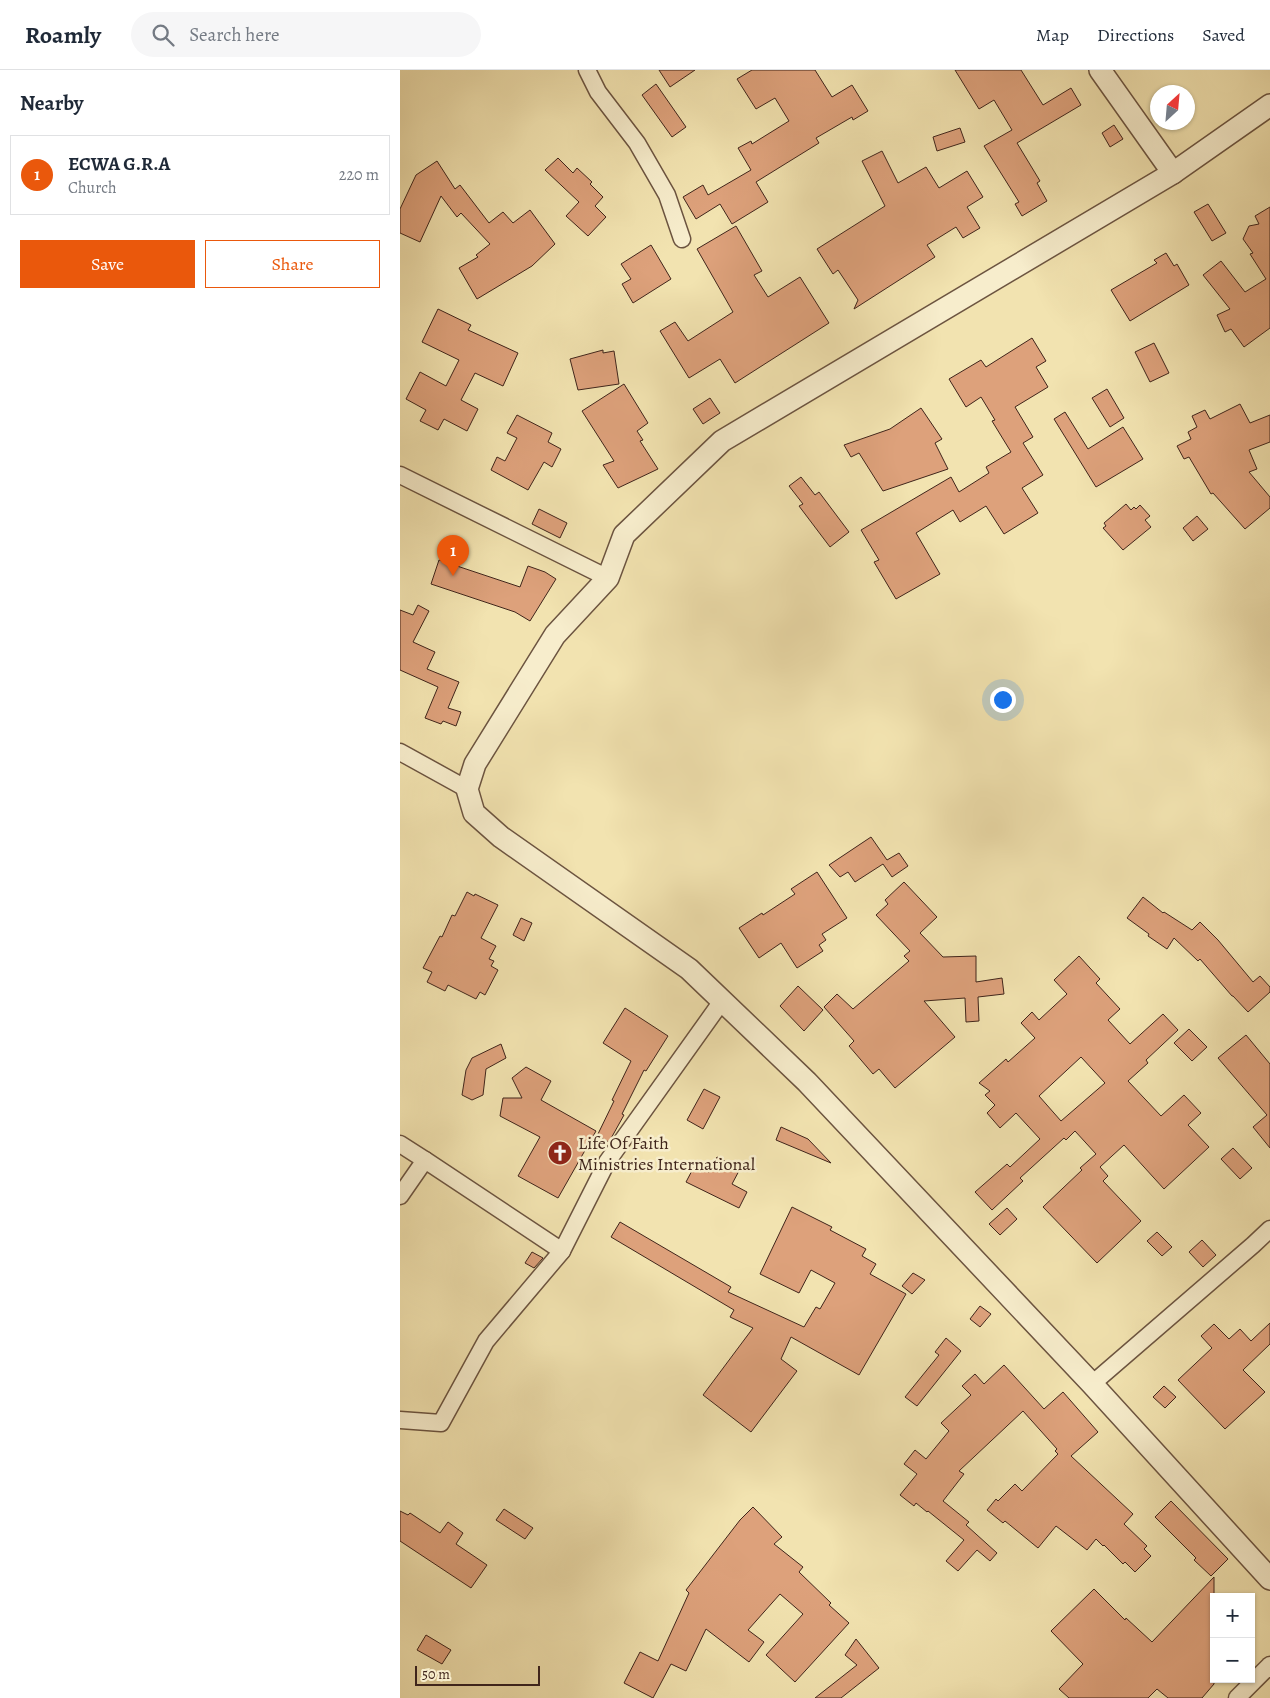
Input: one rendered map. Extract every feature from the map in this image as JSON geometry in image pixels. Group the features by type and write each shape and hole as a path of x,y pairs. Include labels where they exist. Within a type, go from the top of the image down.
{"street":[{"path":"587,70 598,92 637,143 667,195 682,240"},
{"path":"1100,70 1173,173"},
{"path":"1270,106 1173,173 722,441 624,535 608,578 556,635 475,764 467,789 474,814 502,837 688,970 807,1082 1092,1384 1270,1579"},
{"path":"400,475 608,578"},
{"path":"400,752 467,789"},
{"path":"400,1420 441,1423 486,1341 562,1251 607,1162 722,1001"},
{"path":"400,1144 562,1251"},
{"path":"400,1196 424,1160"},
{"path":"1092,1384 1270,1229"},
{"path":"1237,1698 1270,1664"}],"building":[{"path":"659,70 695,70 670,87"},
{"path":"752,70 815,70 832,97 852,85 868,111 853,120 852,117 816,138 819,143 756,182 768,202 732,224 720,204 696,219 683,197 703,185 708,195 751,170 738,148 751,141 752,144 789,121 775,98 756,109 737,79"},
{"path":"955,70 1021,70 1043,105 1071,88 1081,105 1017,143 1040,181 1037,183 1047,201 1022,216 1015,204 1019,202 984,146 1012,130 994,100 979,109"},
{"path":"656,84 686,127 672,137 642,95"},
{"path":"1114,125 1123,139 1110,147 1102,133"},
{"path":"960,128 965,142 937,151 933,137"},
{"path":"882,151 898,183 926,167 939,188 967,171 983,197 967,207 980,228 963,238 956,227 927,245 935,257 854,309 858,300 838,270 833,274 817,249 885,206 862,161"},
{"path":"558,158 573,173 577,168 592,182 590,184 603,197 595,206 606,217 588,236 566,216 579,202 545,170"},
{"path":"437,161 455,189 460,185 489,223 503,212 513,223 530,210 555,244 532,266 477,299 459,268 478,257 476,255 490,244 461,213 457,217 441,196 420,242 400,233 400,209 416,175"},
{"path":"1208,204 1226,233 1212,241 1194,212"},
{"path":"1270,207 1270,328 1244,347 1231,329 1225,332 1217,315 1230,309 1203,275 1221,261 1245,292 1266,279 1250,254 1253,253 1243,239 1249,226 1259,224 1255,216"},
{"path":"736,226 762,271 754,275 768,297 800,277 829,323 735,383 720,359 689,378 660,331 675,322 688,341 733,312 697,249"},
{"path":"651,245 671,279 633,303 622,284 631,279 621,264"},
{"path":"1166,253 1174,266 1177,264 1189,285 1130,321 1111,290 1157,263 1154,260"},
{"path":"438,309 471,325 468,330 518,353 503,386 475,373 461,400 478,409 467,431 444,419 438,430 420,421 426,410 406,399 420,372 446,386 459,360 422,342"},
{"path":"1032,338 1046,361 1036,367 1048,387 1015,407 1033,437 1023,443 1043,475 1022,488 1038,513 1004,534 986,506 960,522 953,510 916,533 940,574 896,599 874,562 879,560 861,530 951,477 959,492 989,473 986,467 1011,452 992,421 995,420 981,397 966,407 949,379 981,360 986,367"},
{"path":"1154,343 1169,373 1150,382 1135,352"},
{"path":"603,350 603,353 614,351 619,384 578,390 570,359"},
{"path":"624,384 648,423 637,431 643,440 640,441 658,469 618,488 603,465 614,461 582,411"},
{"path":"1107,389 1124,418 1110,427 1092,398"},
{"path":"710,398 720,413 703,424 693,409"},
{"path":"1240,404 1250,423 1270,415 1270,442 1249,450 1257,469 1249,472 1270,497 1270,508 1245,529 1213,493 1211,494 1189,457 1184,459 1177,446 1191,439 1188,432 1197,427 1192,416 1205,410 1210,419"},
{"path":"921,408 942,439 935,443 948,469 883,491 859,453 851,457 844,445 890,429"},
{"path":"1065,412 1088,449 1123,427 1143,459 1096,487 1054,419"},
{"path":"517,415 552,433 548,442 561,449 552,467 544,462 528,490 491,470 497,457 505,461 517,438 507,433"},
{"path":"801,477 815,495 819,492 849,532 830,547 799,506 803,504 789,486"},
{"path":"1126,504 1131,510 1134,507 1136,509 1140,505 1150,516 1145,520 1151,527 1123,550 1103,528 1106,526 1104,523"},
{"path":"539,509 567,523 560,538 532,524"},
{"path":"1197,516 1208,529 1193,541 1183,528"},
{"path":"439,560 520,587 528,566 545,572 556,579 530,621 515,612 431,584"},
{"path":"418,605 429,611 413,642 435,652 427,669 459,682 448,708 461,712 456,726 443,721 441,724 425,718 438,687 400,670 400,610 413,615"},
{"path":"871,837 887,860 899,853 908,866 892,877 883,864 855,882 848,872 840,877 829,865"},
{"path":"817,872 847,918 822,934 826,940 819,945 823,951 797,968 781,943 759,958 739,928 795,894 791,889"},
{"path":"904,882 937,917 920,933 943,957 976,956 976,982 1002,978 1004,994 978,997 979,1021 966,1022 965,998 924,1001 955,1037 895,1088 879,1069 873,1074 849,1046 854,1041 824,1007 837,994 853,1009 909,961 904,956 910,951 876,915 888,904 885,900"},
{"path":"467,892 498,905 481,938 496,946 489,959 494,961 491,966 498,970 485,995 480,992 476,999 448,985 445,991 427,982 432,972 423,968 440,936 442,937 452,915 455,916"},
{"path":"1143,897 1163,913 1192,930 1200,922 1218,940 1253,982 1260,976 1270,987 1270,992 1248,1012 1200,959 1198,961 1174,938 1167,949 1127,918"},
{"path":"521,918 532,923 524,941 513,935"},
{"path":"1079,956 1100,979 1096,983 1120,1009 1108,1020 1130,1044 1163,1014 1178,1030 1146,1060 1148,1063 1128,1081 1161,1116 1184,1095 1201,1113 1188,1125 1209,1147 1164,1189 1124,1145 1100,1167 1108,1176 1103,1181 1141,1221 1097,1263 1043,1207 1096,1154 1075,1131 1066,1140 1064,1138 1020,1178 1023,1181 992,1210 975,1192 1007,1164 1010,1167 1040,1139 1016,1113 1000,1128 987,1113 995,1105 985,1095 990,1091 979,1083 1006,1059 1008,1062 1035,1038 1021,1023 1032,1012 1039,1020 1067,994 1054,980","holes":["1081,1057 1105,1083 1061,1121 1039,1096"]},
{"path":"798,986 823,1010 804,1031 780,1006"},
{"path":"625,1008 668,1036 646,1071 644,1070 622,1114 624,1115 609,1142 597,1136 631,1061 603,1043"},
{"path":"1189,1029 1207,1047 1192,1061 1174,1043"},
{"path":"1246,1035 1270,1064 1270,1148 1253,1127 1267,1115 1218,1058"},
{"path":"501,1044 506,1058 486,1069 483,1095 472,1100 462,1095 466,1070 472,1058"},
{"path":"526,1067 551,1081 541,1100 596,1131 558,1198 518,1176 540,1137 500,1116 503,1098 522,1098 512,1078"},
{"path":"704,1089 720,1097 703,1129 687,1120"},
{"path":"781,1127 808,1139 831,1163 776,1140"},
{"path":"1233,1148 1252,1168 1240,1179 1221,1159"},
{"path":"717,1157 740,1169 732,1184 747,1192 739,1208 686,1182 695,1165 709,1172"},
{"path":"792,1207 832,1227 830,1230 866,1249 862,1256 876,1264 870,1274 906,1294 859,1375 791,1337 781,1359 797,1371 751,1432 703,1395 753,1328 730,1317 734,1310 611,1237 620,1222 731,1287 728,1292 804,1327 816,1307 820,1309 835,1283 811,1270 799,1293 760,1274"},
{"path":"1007,1208 1017,1219 1000,1235 989,1224"},
{"path":"1157,1232 1172,1247 1162,1256 1147,1241"},
{"path":"1202,1240 1216,1255 1203,1267 1189,1252"},
{"path":"532,1252 543,1258 534,1268 525,1263"},
{"path":"913,1273 925,1280 912,1294 902,1286"},
{"path":"980,1306 991,1314 980,1327 970,1319"},
{"path":"1270,1323 1270,1344 1243,1370 1265,1392 1225,1429 1178,1380 1212,1348 1201,1336 1214,1324 1229,1339 1240,1329 1251,1341"},
{"path":"946,1338 961,1351 917,1406 905,1397 939,1355 935,1352"},
{"path":"1004,1365 1044,1409 1063,1392 1098,1432 1071,1456 1133,1514 1124,1524 1147,1546 1144,1549 1151,1556 1135,1572 1125,1562 1123,1564 1096,1539 1087,1550 1056,1526 1038,1548 1005,1521 1003,1523 987,1510 996,1499 998,1501 1015,1484 1022,1491 1058,1454 1055,1451 1057,1449 1023,1411 959,1471 964,1474 943,1501 969,1522 966,1525 997,1553 990,1561 977,1550 958,1571 946,1561 964,1540 928,1511 916,1503 914,1506 900,1495 917,1474 904,1464 915,1450 926,1459 949,1431 941,1423 971,1395 962,1386 975,1374 984,1384"},
{"path":"1164,1386 1176,1397 1165,1408 1153,1397"},
{"path":"1171,1501 1228,1559 1211,1576 1194,1560 1196,1558 1155,1517"},
{"path":"753,1507 782,1537 774,1544 803,1567 799,1572 831,1603 829,1605 849,1623 795,1682 766,1655 803,1614 780,1594 748,1630 764,1642 749,1662 706,1629 686,1671 671,1664 653,1698 624,1683 640,1652 658,1661 689,1593 686,1590 740,1520"},
{"path":"504,1509 533,1528 525,1539 496,1520"},
{"path":"400,1511 408,1515 410,1513 440,1533 448,1522 463,1533 456,1544 487,1565 471,1588 400,1541"},
{"path":"1214,1577 1214,1593 1210,1593 1210,1683 1214,1684 1202,1698 1168,1698 1157,1689 1148,1698 1069,1698 1059,1689 1083,1664 1051,1631 1094,1589 1125,1620 1126,1618 1152,1642"},
{"path":"426,1635 451,1650 442,1664 417,1650"},
{"path":"856,1639 879,1668 841,1698 815,1698 857,1665 845,1655"}],"place":[{"name":"ECWA G.R.A","path":"453,576"},
{"name":"Life Of Faith Ministries International","path":"560,1153"}]}
